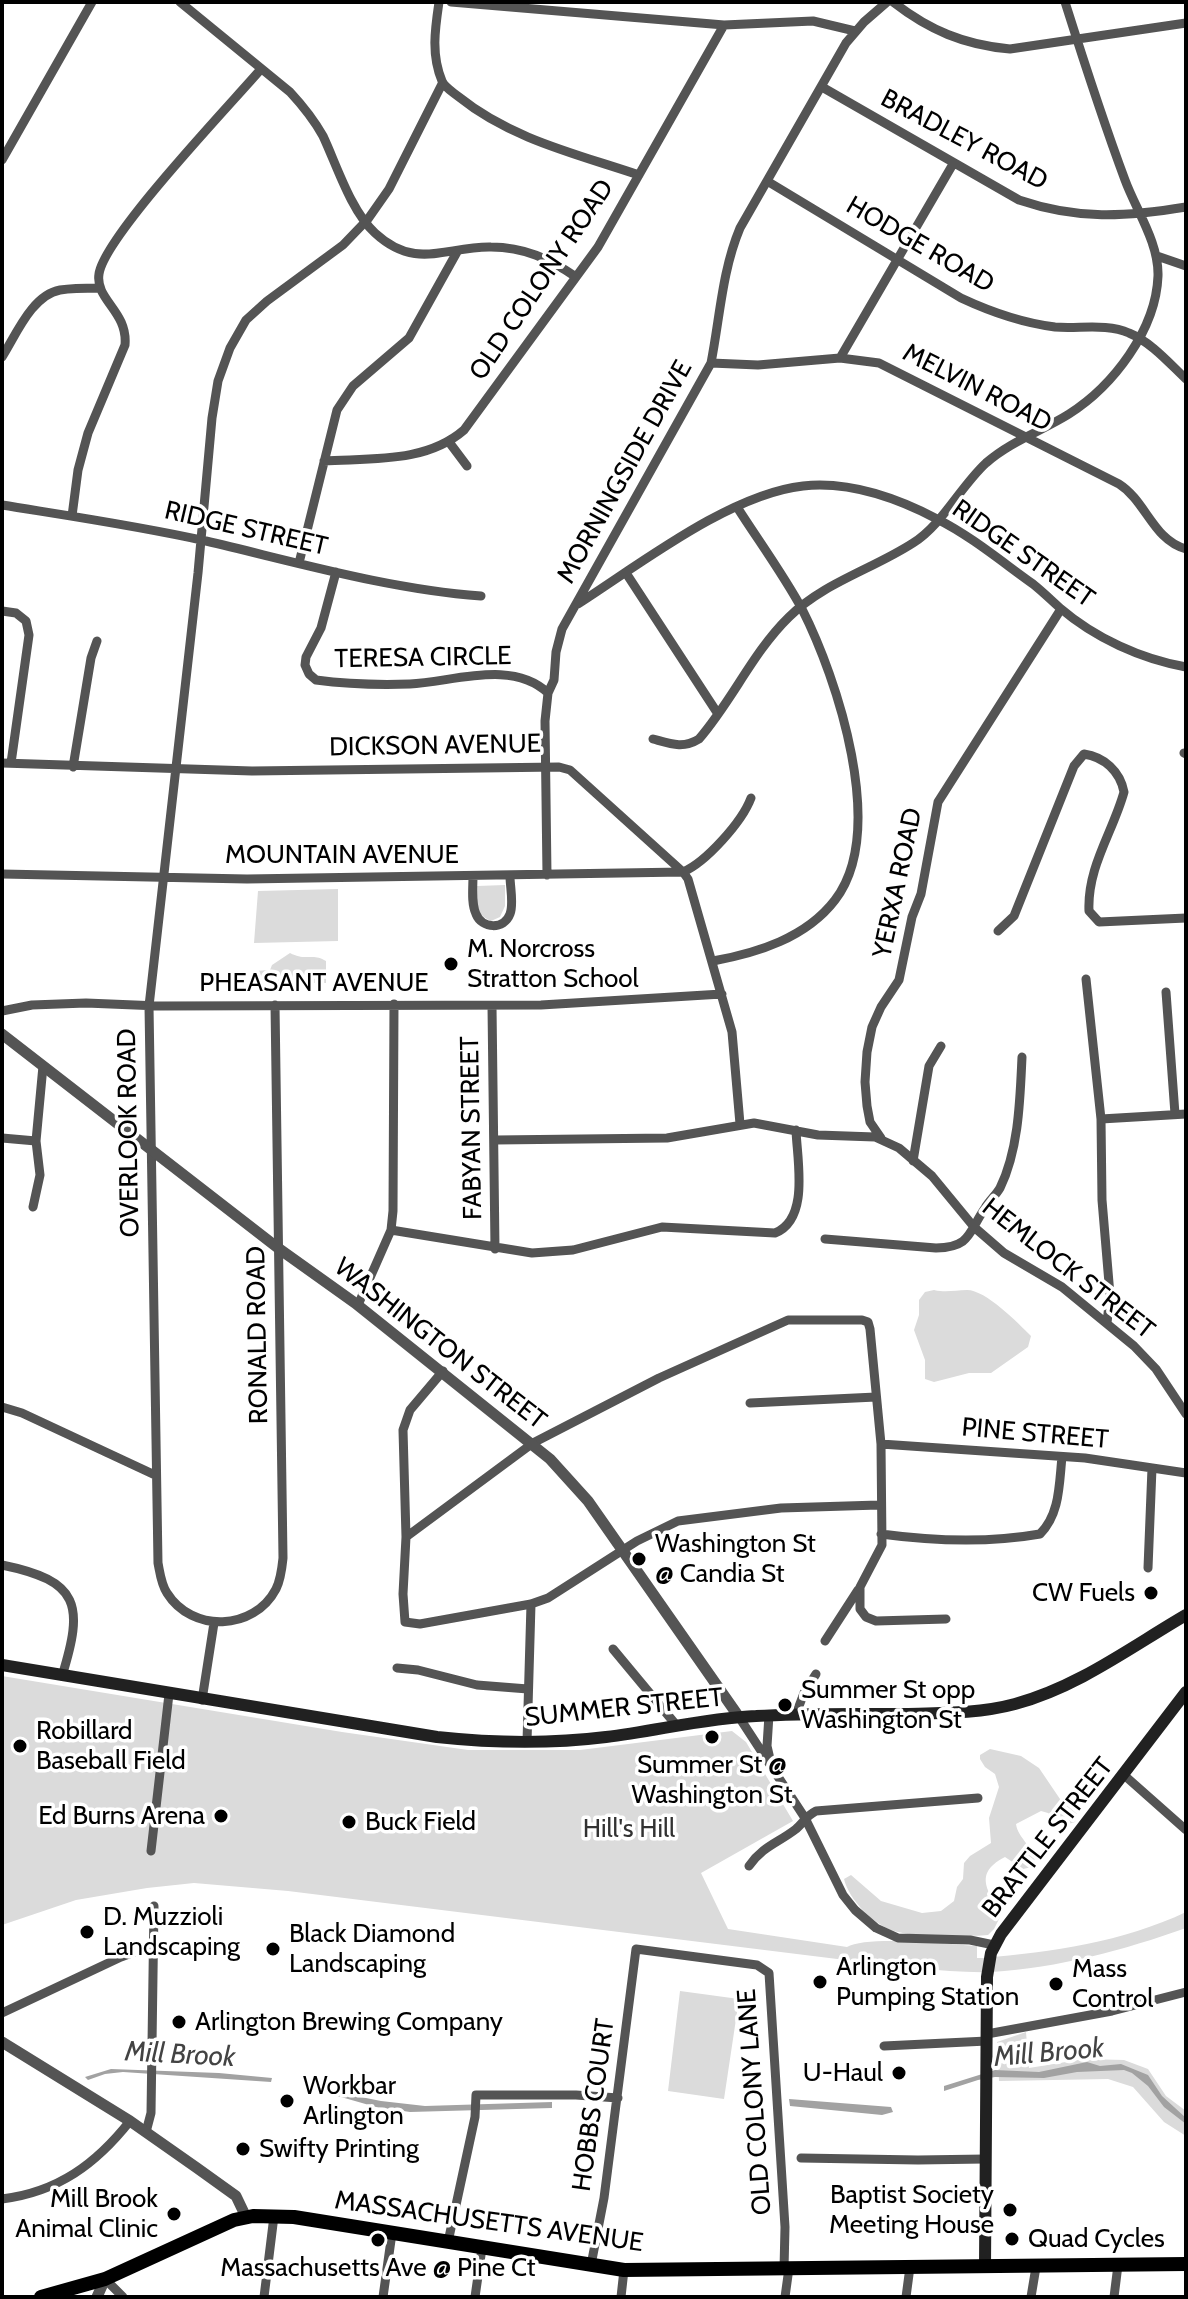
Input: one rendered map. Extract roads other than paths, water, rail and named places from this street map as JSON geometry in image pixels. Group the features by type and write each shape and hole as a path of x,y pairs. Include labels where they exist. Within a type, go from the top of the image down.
{"main road":[{"name":"SUMMER STREET","path":"2,1665 437,1737 527,1742 581,1740 739,1717 946,1713 1014,1704 1067,1685 1186,1615"},
{"name":"BRATTLE STREET","path":"985,2266 987,1970 994,1945 1186,1692"},
{"name":"MASSACHUSETTS AVENUE","path":"41,2297 105,2279 219,2225 246,2217 274,2216 624,2270 1186,2264"}],"street":[{"path":"2,160 92,2"},
{"path":"180,2 290,92 306,109 365,223 376,235 403,250 431,255 487,246 521,250 541,256 576,277"},
{"path":"439,2 434,36 435,59 442,84 483,116 519,133 554,148 639,175"},
{"path":"451,2 724,25 813,21 855,31"},
{"path":"890,2 929,28 953,39 1010,49 1186,23"},
{"name":"MORNINGSIDE DRIVE","path":"547,875 545,721 558,640 711,363 729,254 740,228 855,31 890,2"},
{"path":"653,739 674,745 689,745 699,739 777,630 801,607 914,543 985,464 1010,445 1085,403 1112,376 1146,324 1157,291 1157,256 1094,94 1065,2"},
{"name":"OLD COLONY ROAD","path":"324,461 406,455 436,449 464,430 621,210 724,25"},
{"path":"72,516 78,470 88,433 125,345 123,322 99,288 101,265 126,227 261,69"},
{"name":"OVERLOOK ROAD","path":"214,1623 200,1619 176,1604 161,1580 158,1563 149,1006 212,418 218,381 230,348 246,320 343,245 365,223 389,189 442,84"},
{"name":"BRADLEY ROAD","path":"822,87 1019,200 1051,211 1081,215 1139,214 1186,207"},
{"path":"840,358 953,164"},
{"name":"HODGE ROAD","path":"767,181 961,298 996,313 1055,327 1126,332 1138,338 1186,379"},
{"path":"299,563 332,423 344,398 365,374 409,338 457,252"},
{"path":"1157,256 1186,266"},
{"path":"2,357 36,303 46,295 58,290 99,288"},
{"name":"MELVIN ROAD","path":"711,363 758,365 840,358 879,363 1131,492 1168,541 1186,549"},
{"path":"449,442 467,466"},
{"name":"RIDGE STREET","path":"575,606 737,507 781,490 823,486 865,491 938,519 1024,578 1093,631 1125,648 1186,667"},
{"name":"RIDGE STREET","path":"2,505 201,540 336,572 446,593 481,596"},
{"path":"713,961 765,948 806,927 835,900 854,855 856,798 840,700 801,607 737,507"},
{"name":"TERESA CIRCLE","path":"336,572 321,628 306,657 305,665 316,680 398,684 508,676 532,681 548,693"},
{"path":"626,573 718,714"},
{"name":"YERXA ROAD","path":"883,1141 870,1122 867,1106 867,1052 872,1027 899,980 912,917 921,894 938,802 1061,609"},
{"path":"2,611 16,613 26,621 29,635 7,763"},
{"path":"73,767 91,658 97,641"},
{"path":"998,931 1014,916 1074,766 1084,754 1097,756 1109,765 1122,779 1124,792 1094,868 1088,895 1089,911 1099,922 1186,918"},
{"name":"DICKSON AVENUE","path":"7,763 252,771 547,767 570,770 683,872 692,891 713,961 735,1048 740,1124"},
{"path":"683,872 700,861 730,829 747,809 751,798"},
{"name":"MOUNTAIN AVENUE","path":"2,874 247,879 683,872"},
{"path":"473,876 474,910 485,925 494,926 506,921 511,912 510,876"},
{"path":"1086,979 1101,1119 1102,1200 1110,1295 1107,1323"},
{"path":"1166,992 1175,1114"},
{"name":"PHEASANT AVENUE","path":"2,1011 32,1005 86,1003 149,1006 492,1006 722,994"},
{"path":"358,1305 391,1230 395,1186 394,1004"},
{"name":"RONALD ROAD","path":"214,1623 252,1613 266,1602 276,1589 283,1558 275,1005"},
{"name":"FABYAN STREET","path":"492,1006 495,1249"},
{"name":"WASHINGTON STREET","path":"2,1034 278,1248 443,1371 533,1443 575,1485 772,1766 805,1818 843,1895 855,1910 876,1928 903,1939 970,1940 994,1945"},
{"path":"913,1161 929,1066 941,1046"},
{"path":"825,1239 953,1248 966,1241 985,1207 999,1190 1008,1166 1020,1103 1022,1057"},
{"path":"33,1207 40,1175 36,1141 43,1066"},
{"path":"1101,1119 1186,1114"},
{"name":"HEMLOCK STREET","path":"496,1140 667,1138 754,1123 818,1135 875,1137 899,1148 932,1176 974,1227 1004,1253 1062,1287 1107,1323 1156,1369 1186,1414"},
{"path":"391,1230 532,1253 561,1252 662,1227 767,1233 779,1231 790,1224 797,1209 796,1130"},
{"path":"2,1138 36,1141"},
{"path":"406,1537 533,1443 659,1378 782,1322 799,1319 867,1321 881,1444 879,1505 882,1545 860,1587 825,1641"},
{"path":"443,1371 410,1410 403,1430 405,1622 420,1624 531,1604 557,1594 623,1550 684,1519 773,1508 879,1505"},
{"path":"750,1403 876,1397"},
{"path":"2,1407 22,1413 155,1475"},
{"name":"PINE STREET","path":"881,1444 1085,1458 1186,1473"},
{"path":"881,1534 920,1539 1040,1534 1051,1522 1062,1457"},
{"path":"1148,1568 1152,1468"},
{"path":"2,1565 48,1578 63,1589 73,1604 74,1632 62,1676"},
{"path":"860,1587 860,1609 869,1619 946,1619"},
{"path":"527,1742 531,1604"},
{"path":"202,1700 214,1623"},
{"path":"613,1649 677,1726"},
{"path":"397,1668 418,1670 477,1685 528,1689"},
{"path":"796,1714 816,1674"},
{"path":"151,1851 169,1694"},
{"name":"WASHINGTON STREET","path":"769,1715 767,1746 772,1766"},
{"path":"1124,1775 1186,1830"},
{"path":"749,1866 761,1850 795,1830 805,1818 819,1810 978,1798"},
{"path":"146,2132 151,2113 154,1906"},
{"name":"HOBBS COURT","path":"591,2265 604,2198 636,1949"},
{"name":"OLD COLONY LANE","path":"636,1949 760,1965 769,1973 785,2227 785,2297"},
{"path":"2,2013 121,1957 137,1951 153,1951"},
{"path":"884,2046 987,2038 1186,1992"},
{"path":"2,2042 130,2121 236,2196 246,2217"},
{"path":"448,2242 476,2113 476,2095 618,2098"},
{"path":"2,2199 59,2183 102,2154 130,2121"},
{"path":"801,2158 985,2159"},
{"path":"264,2297 274,2216"},
{"path":"383,2297 392,2233"},
{"path":"475,2297 482,2248"},
{"path":"1114,2297 1118,2265"},
{"path":"906,2297 910,2267"},
{"path":"1031,2297 1036,2267"},
{"path":"621,2297 624,2270"},
{"path":"97,2297 105,2279 123,2297"}],"place":[{"name":"M. Norcross Stratton School","path":"451,964"},
{"name":"Washington St @ Candia St","path":"639,1559"},
{"name":"CW Fuels","path":"1151,1593"},
{"name":"Summer St opp Washington St","path":"785,1705"},
{"name":"Summer St @ Washington St","path":"712,1737"},
{"name":"Robillard Baseball Field","path":"20,1746"},
{"name":"Ed Burns Arena","path":"221,1816"},
{"name":"Buck Field","path":"349,1822"},
{"name":"D. Muzzioli Landscaping","path":"87,1932"},
{"name":"Black Diamond Landscaping","path":"273,1949"},
{"name":"Arlington Pumping Station","path":"820,1982"},
{"name":"Mass Control","path":"1056,1984"},
{"name":"Arlington Brewing Company","path":"179,2022"},
{"name":"U-Haul","path":"899,2073"},
{"name":"Workbar Arlington","path":"287,2101"},
{"name":"Swifty Printing","path":"243,2149"},
{"name":"Baptist Society Meeting House","path":"1010,2210"},
{"name":"Mill Brook Animal Clinic","path":"174,2214"},
{"name":"Quad Cycles","path":"1012,2239"},
{"name":"Massachusetts Ave @ Pine Ct","path":"378,2240"}],"park label":[{"name":"Hill's Hill","path":"629,1829"}],"water label":[{"name":"Mill Brook","path":"1049,2053"},
{"name":"Mill Brook","path":"180,2055"}]}
